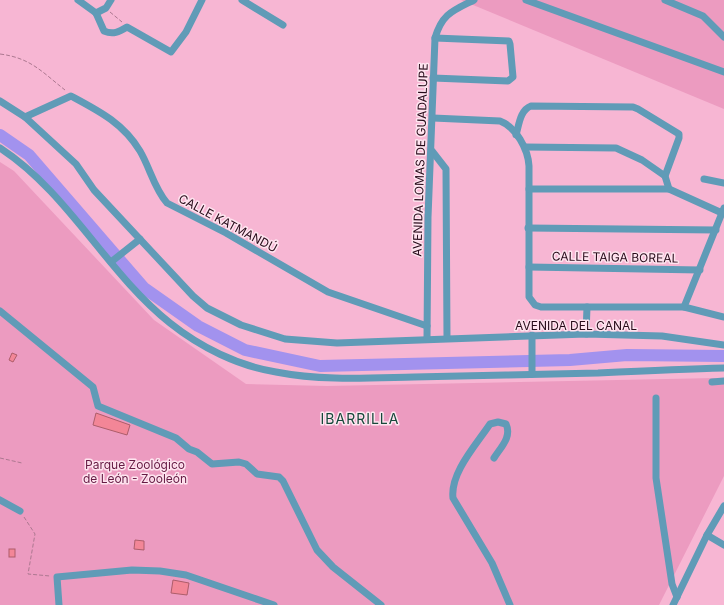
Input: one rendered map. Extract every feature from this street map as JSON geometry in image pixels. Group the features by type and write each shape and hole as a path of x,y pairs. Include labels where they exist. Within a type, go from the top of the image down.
{"street":[{"path":"78,0 96,13 104,31 108,33 118,32 127,26 169,52 173,52 186,32 202,0"},
{"path":"96,13 106,8 111,0"},
{"path":"242,0 283,25"},
{"name":"AVENIDA LOMAS DE GUADALUPE","path":"427,339 435,38 439,25 445,17 474,0"},
{"path":"526,0 724,72"},
{"path":"666,0 703,16 724,37"},
{"path":"433,78 508,80 513,77 509,41 435,38"},
{"path":"25,117 71,96"},
{"name":"CALLE KATMANDÚ","path":"71,96 108,116 118,124 140,151 160,195 167,203 226,233 328,292 427,326"},
{"name":"AVENIDA DEL CANAL","path":"0,101 25,117 76,164 94,190 138,241 193,296 207,308 241,325 285,339 337,343 586,334 662,336 724,345"},
{"path":"516,135 523,113 526,108 531,106 632,107 679,134 666,176 669,189"},
{"path":"433,118 500,121 506,123 525,147 528,156 529,189 529,297 535,305 541,307 684,307 724,317"},
{"path":"525,147 616,148 642,160 666,176"},
{"path":"0,148 25,167 71,214 114,260 142,298 170,324 219,354 268,370 310,377 342,379 532,371 724,368"},
{"path":"432,151 446,169 447,338"},
{"path":"704,179 724,183"},
{"path":"529,189 669,189 723,211 684,307"},
{"path":"528,228 716,230"},
{"path":"114,260 138,241"},
{"name":"CALLE TAIGA BOREAL","path":"529,267 700,270"},
{"path":"586,334 587,307"},
{"path":"0,311 93,387 98,406 176,438 189,449 197,452 212,464 240,462 246,464 256,474 279,477 283,482 317,550 333,567 381,605"},
{"path":"532,335 532,371"},
{"path":"712,382 724,381"},
{"path":"656,398 656,478 672,584 677,597"},
{"path":"494,458 508,437 509,430 506,424 498,422 490,424 454,479 452,490 453,498 492,563 510,605"},
{"path":"0,500 20,511"},
{"path":"673,605 707,535 724,506"},
{"path":"707,535 724,545"},
{"path":"59,605 57,577 132,570 160,571 186,575 274,605"}],"path":[{"path":"106,8 127,26"},
{"path":"0,54 17,56 30,62 71,96"},
{"path":"0,458 22,463"},
{"path":"20,511 35,534 28,574 57,577"}],"green space":[{"path":"461,0 724,0 724,109"},
{"name":"Parque Zoológico de León - Zooleón","path":"0,162 14,171 154,320 246,384 327,386 715,378 724,380 724,476 659,605 0,605"}],"building":[{"path":"12,353 17,355 13,362 9,360"},
{"path":"96,413 130,425 127,435 93,425"},
{"path":"135,540 144,541 144,550 134,549"},
{"path":"9,549 15,549 15,557 9,557"},
{"path":"173,580 189,583 187,595 171,593"}],"waterway":[{"path":"0,135 29,155 144,288 198,326 245,350 320,366 570,360 627,355 724,356"}],"district":[{"name":"IBARRILLA","path":"360,418"}]}
